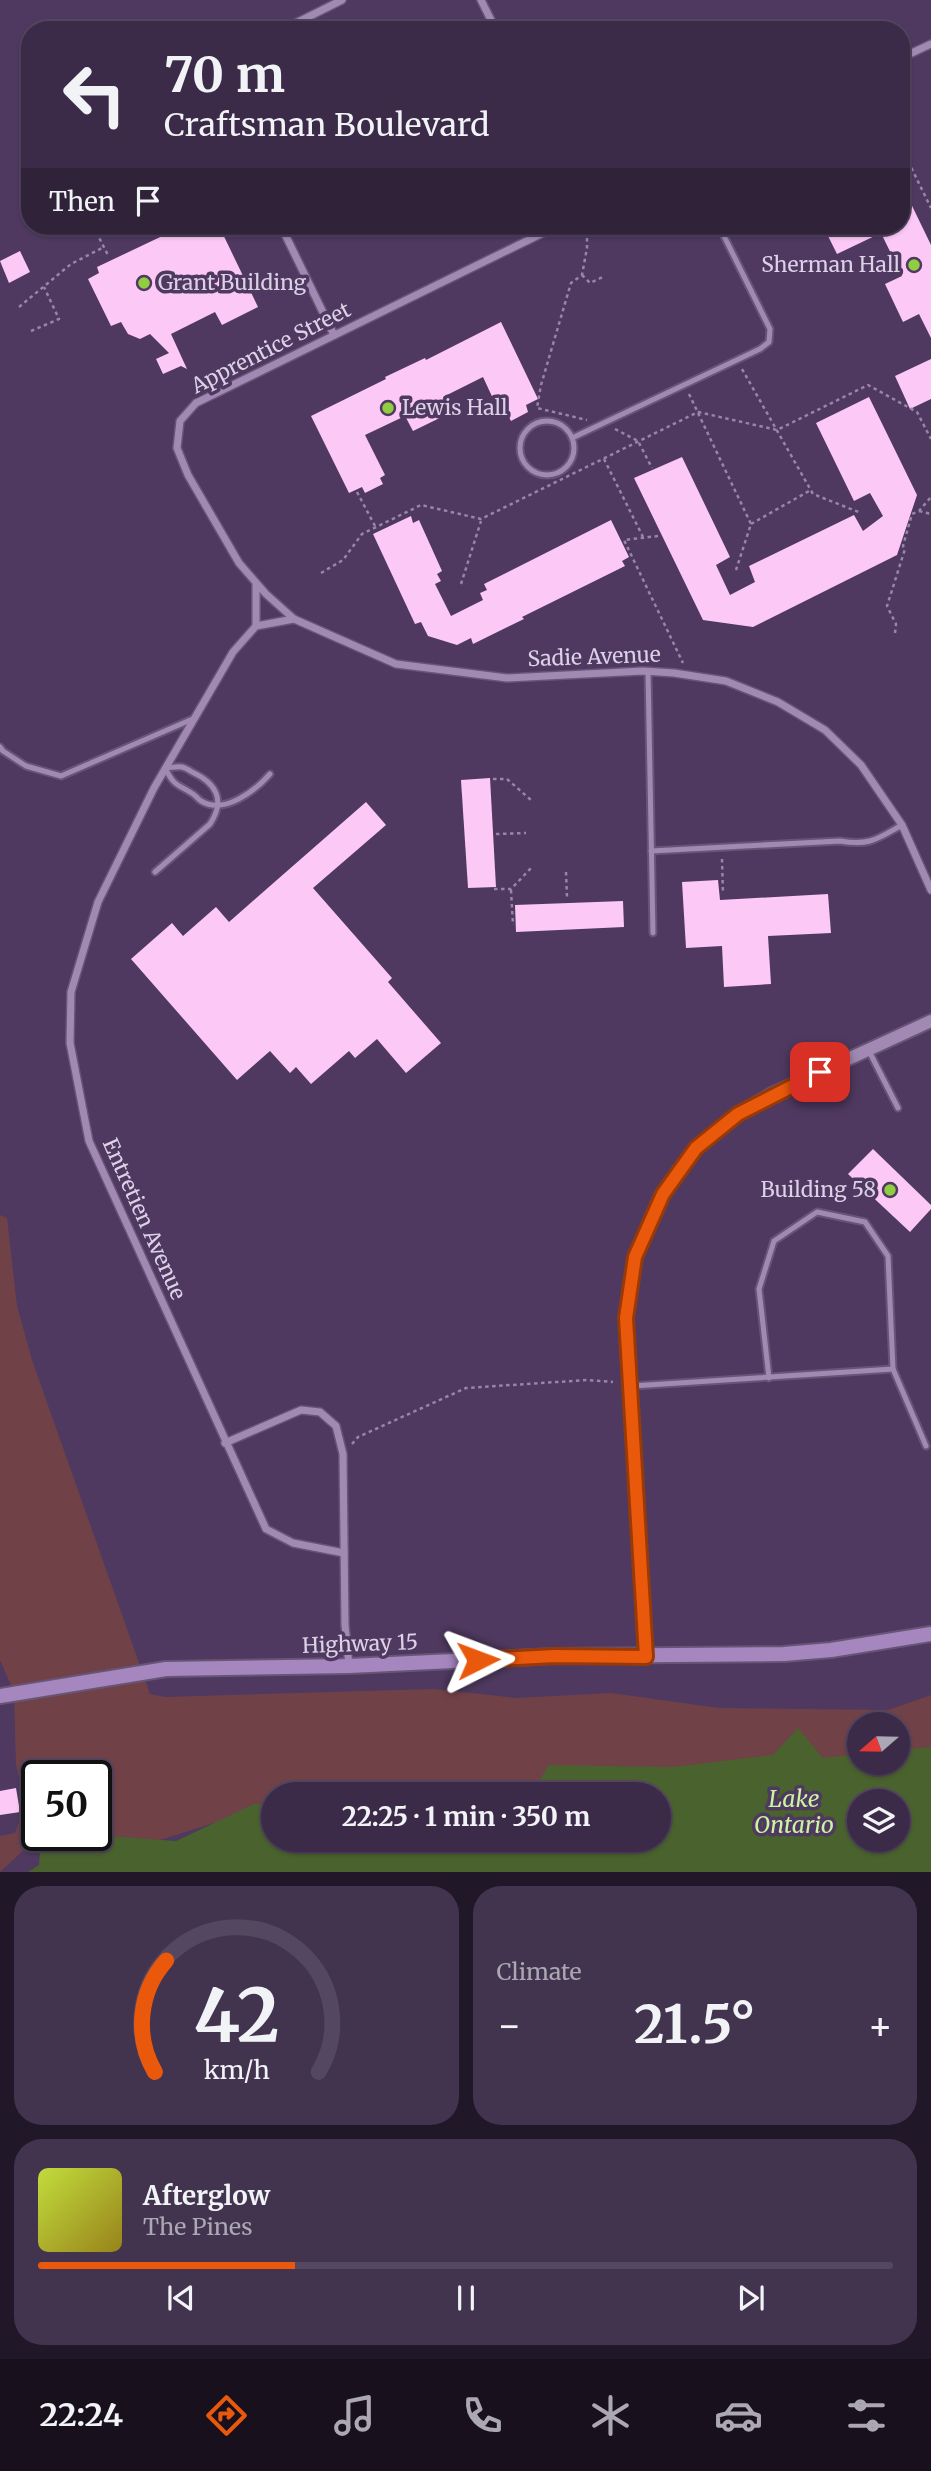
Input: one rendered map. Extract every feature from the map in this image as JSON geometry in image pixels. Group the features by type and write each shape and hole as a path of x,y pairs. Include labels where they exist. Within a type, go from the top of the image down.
{"main road":[{"name":"Highway 15","path":"0,1696 166,1669 349,1666 555,1656 784,1654 831,1650 931,1634"}],"street":[{"path":"300,21 342,0"},
{"path":"481,0 492,21"},
{"path":"910,54 931,44"},
{"path":"285,235 334,335"},
{"name":"Apprentice Street","path":"294,619 239,563 188,475 177,448 180,421 196,403 539,235"},
{"path":"256,583 256,626 294,619"},
{"name":"Sadie Avenue","path":"294,619 396,664 507,678 648,671 689,675 726,681 778,702 825,730 861,765 902,825 931,890"},
{"name":"Entretien Avenue","path":"256,626 233,652 165,768 97,902 71,992 70,1044 89,1141 265,1529 293,1543 344,1553"},
{"path":"646,1657 626,1318 635,1257 663,1194 696,1148 738,1114 772,1094 931,1021"},
{"path":"225,1443 301,1410 320,1412 336,1426 343,1454 345,1625 349,1666"}],"lane":[{"path":"572,438 760,349 769,342 770,328 724,235"},
{"path":"546,421 557,423 566,429 572,438 573,455 570,463 553,475 542,475 531,470 523,461 521,440 535,424 546,421"},
{"path":"648,671 653,933"},
{"path":"0,747 26,766 61,776 195,718"},
{"path":"155,872 210,824 216,816 218,805 216,789 204,777 182,767 165,768 173,784 195,795 202,802 218,805 249,794 270,774"},
{"path":"651,851 840,841 859,844 870,842 902,825"},
{"path":"869,1049 898,1108"},
{"path":"769,1378 759,1289 774,1241 817,1212 865,1222 888,1256 893,1370 926,1446"},
{"path":"628,1386 893,1370"}],"path":[{"path":"910,165 931,208"},
{"path":"98,235 108,257"},
{"path":"587,238 582,275 571,283 541,385 537,408 606,421 614,429 638,441 652,468"},
{"path":"19,307 71,264 104,247"},
{"path":"582,275 590,283 603,277"},
{"path":"31,331 59,318 44,287"},
{"path":"737,360 813,495 861,513"},
{"path":"685,385 751,524"},
{"path":"321,573 343,560 362,534 422,505 481,519 698,412 777,430 867,385 917,412 931,439"},
{"path":"604,458 643,537"},
{"path":"736,570 751,524 811,491"},
{"path":"357,492 375,528"},
{"path":"895,633 896,624 887,606 905,549 903,545 912,514 931,497"},
{"path":"919,510 931,514"},
{"path":"461,584 481,519"},
{"path":"658,536 624,540 689,675"},
{"path":"493,779 507,779 531,800"},
{"path":"496,834 526,833"},
{"path":"721,847 723,894"},
{"path":"494,889 511,889 533,866"},
{"path":"566,872 567,897"},
{"path":"511,889 513,925"},
{"path":"343,1454 358,1437 466,1388 587,1380 613,1382"}],"shaded area":[{"path":"0,1215 7,1218 17,1306 32,1360 150,1694 165,1697 434,1689 517,1698 611,1693 719,1708 888,1710 931,1695 931,1766 910,1768 910,1712 847,1712 847,1772 671,1786 671,1782 261,1782 261,1824 230,1818 128,1850 112,1851 112,1760 21,1760 21,1787 16,1765 14,1692 0,1660"},
{"path":"21,1816 23,1851 0,1872 0,1836 15,1833"},
{"path":"38,1851 110,1851 58,1854"}],"water":[{"name":"Lake Ontario","path":"798,1728 823,1758 847,1755 847,1775 910,1775 910,1749 931,1747 931,1872 28,1872 39,1865 40,1851 112,1851 112,1836 176,1841 254,1804 261,1804 261,1852 671,1852 671,1782 538,1782 549,1765 673,1767 773,1755"}],"building":[{"name":"Sherman Hall","path":"910,202 931,245 931,338 919,314 903,322 885,284 902,276 882,235 910,235"},
{"name":"Grant Building","path":"164,235 223,235 258,307 222,325 215,312 171,334 187,369 181,366 163,374 156,359 169,353 150,334 140,339 128,334 121,322 111,326 88,279 99,273 97,267"},
{"name":"Sherman Hall","path":"828,235 877,235 837,254"},
{"path":"20,251 30,272 9,283 0,261"},
{"name":"Lewis Hall","path":"501,322 538,399 526,405 528,412 511,421 508,415 502,418 483,377 443,397 450,413 413,431 405,416 365,435 385,475 380,478 383,484 365,493 362,487 349,493 311,416 386,379 385,377 425,358 426,360"},
{"path":"931,359 931,399 910,409 895,376"},
{"path":"869,397 917,495 897,555 753,627 703,620 634,478 682,457 730,557 716,565 730,595 755,582 749,566 854,515 863,531 883,516 870,493 854,501 816,423"},
{"path":"411,516 413,523 419,520 442,571 437,574 441,581 435,584 451,616 483,600 480,593 487,590 484,584 611,520 629,557 622,561 625,566 522,617 524,619 473,644 471,638 457,645 428,636 421,622 415,624 373,534"},
{"path":"490,778 496,887 468,888 461,780"},
{"path":"366,802 386,825 313,888 392,978 388,982 441,1043 406,1073 377,1039 355,1058 349,1051 311,1084 296,1067 290,1073 270,1051 237,1080 131,959 172,923 183,936 216,907 229,922"},
{"path":"718,880 720,900 828,894 831,933 768,936 771,984 724,987 722,946 686,948 682,882"},
{"path":"623,901 624,927 516,932 515,905"},
{"name":"Building 58","path":"873,1149 931,1205 931,1209 910,1232 848,1174"},
{"path":"16,1788 20,1812 0,1815 0,1791"}],"place":[{"name":"Sherman Hall","path":"914,265"},
{"name":"Grant Building","path":"144,283"},
{"name":"Lewis Hall","path":"388,408"},
{"name":"Building 58","path":"890,1190"}],"route":[{"path":"478,1660 555,1656 646,1657 626,1318 635,1257 663,1194 696,1148 738,1114 772,1094 820,1072"}]}
